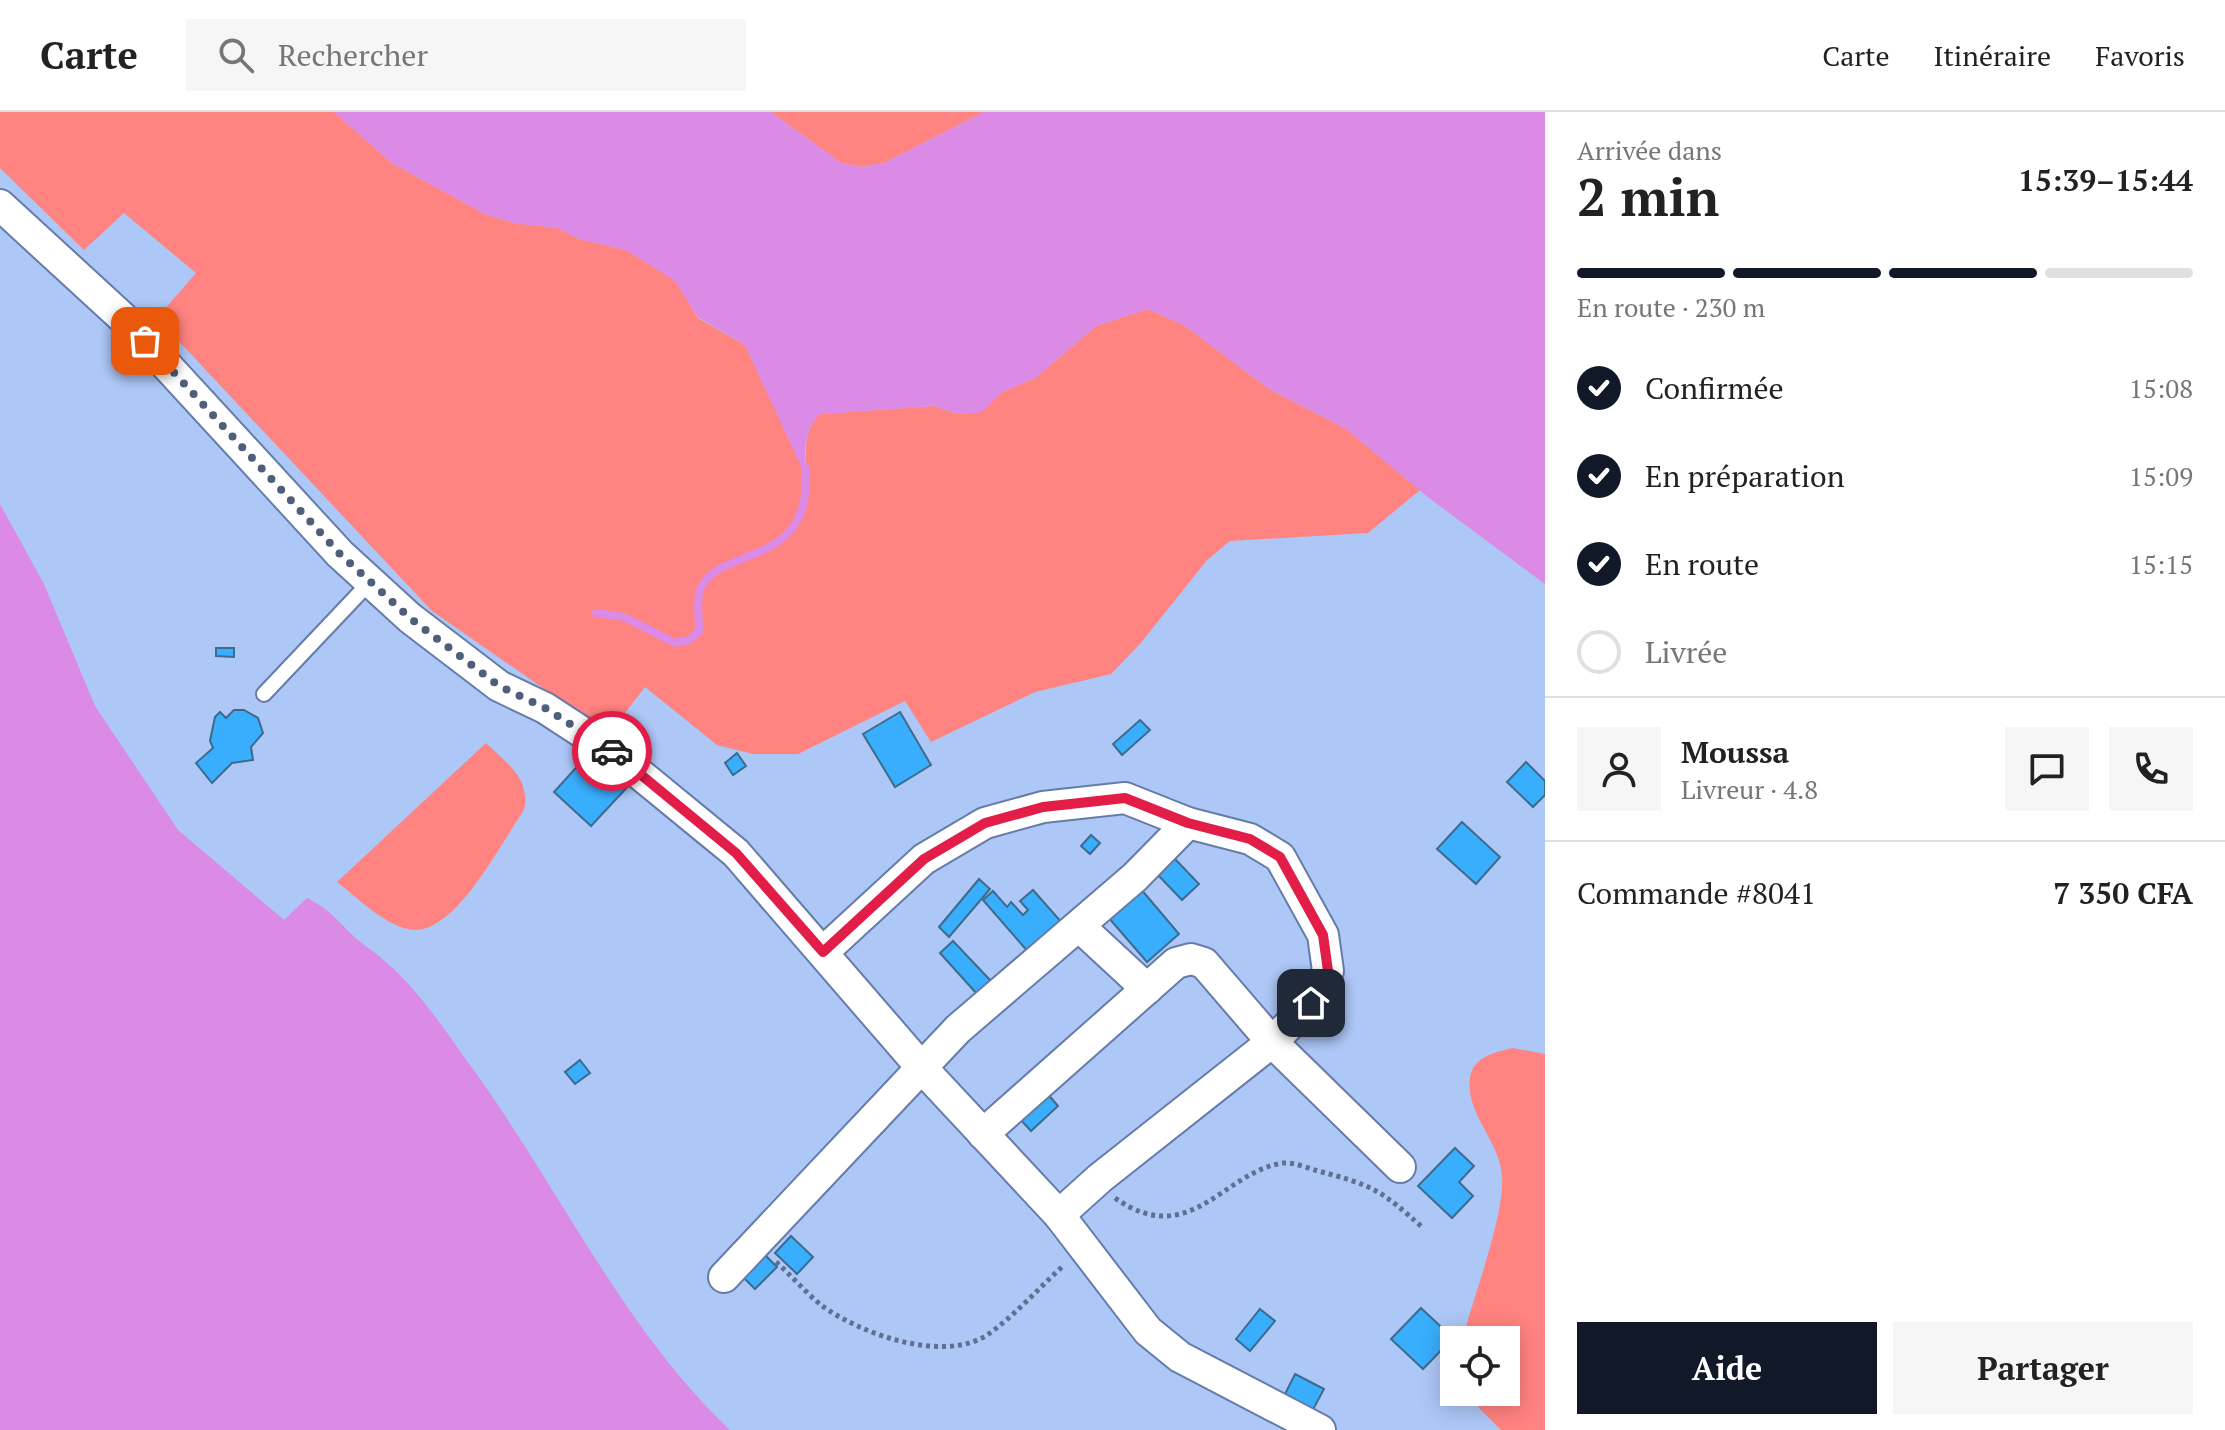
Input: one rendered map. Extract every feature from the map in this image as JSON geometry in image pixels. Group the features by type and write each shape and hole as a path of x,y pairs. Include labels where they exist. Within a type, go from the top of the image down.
{"street":[{"path":"0,205 123,318 331,543 430,635 499,686 545,708 614,753 736,853 921,1067 1059,1215 1148,1331 1180,1357 1320,1430"},
{"path":"823,952 924,859 985,823 1043,807 1125,798 1188,823 1250,839 1280,857 1323,935 1328,971 1311,1003 1272,1042 1100,1178 1059,1215"},
{"path":"724,1277 958,1029 1079,926 1188,823"},
{"path":"1079,926 1147,989"},
{"path":"983,1134 1176,963 1191,959 1204,963 1272,1042 1400,1167"}],"lane":[{"path":"264,694 370,582"}],"path":[{"path":"1100,1178 1113,1197 1130,1209 1174,1214 1208,1204 1257,1173 1285,1163 1374,1187 1423,1228"},
{"path":"755,1242 819,1303 842,1319 917,1346 949,1347 988,1334 1083,1248"}],"shaded area":[{"path":"0,112 334,112 392,163 485,214 514,223 558,228 579,239 626,250 676,281 698,318 745,345 805,473 808,434 820,414 934,406 958,414 981,412 1002,392 1035,378 1096,326 1147,309 1184,325 1269,389 1345,428 1420,490 1368,533 1230,541 1207,560 1140,644 1111,674 1035,692 931,742 905,701 798,754 753,754 717,745 645,687 609,734 432,611 157,318 196,273 124,213 84,250 0,168"},
{"path":"334,112 771,112 841,163 862,167 884,163 984,112 1545,112 1545,584 1429,498 1345,428 1269,389 1184,325 1147,309 1096,326 1035,378 1002,392 982,412 958,414 934,406 820,414 807,435 805,475 745,345 698,317 675,281 626,250 579,239 558,228 514,223 485,214 392,163"},
{"path":"771,112 984,112 884,163 862,167 841,163"},
{"path":"0,504 44,584 95,706 178,830 284,920 307,898 317,903 411,987 502,1111 592,1254 656,1347 730,1430 0,1430"},
{"path":"486,743 520,780 524,789 524,810 477,882 447,916 431,926 415,930 405,928 374,912 337,882"},
{"path":"1513,1048 1545,1054 1545,1430 1501,1430 1478,1406 1520,1406 1520,1326 1466,1326 1489,1252 1502,1192 1500,1163 1477,1115 1470,1091 1470,1078 1475,1065 1492,1054"}],"building":[{"path":"216,648 234,648 234,657 216,656"},
{"path":"234,710 244,710 258,718 263,733 251,747 253,760 232,763 212,783 196,763 213,748 210,741 215,717 220,712 226,718"},
{"path":"900,712 931,765 895,787 863,734"},
{"path":"1140,720 1150,730 1122,755 1113,744"},
{"path":"594,748 632,782 591,826 554,792"},
{"path":"737,753 746,766 733,775 725,763"},
{"path":"1526,762 1545,781 1545,795 1533,807 1507,782"},
{"path":"1462,822 1500,857 1476,884 1437,849"},
{"path":"1091,835 1100,843 1090,854 1081,846"},
{"path":"1175,859 1199,884 1182,900 1158,875"},
{"path":"979,879 990,889 949,937 939,927"},
{"path":"1140,888 1179,934 1147,962 1108,917"},
{"path":"1033,890 1063,924 1030,954 983,900 993,891 1007,907 1011,902 1023,915 1028,910 1020,901"},
{"path":"953,941 991,981 977,994 940,953"},
{"path":"580,1060 590,1073 575,1084 565,1072"},
{"path":"1046,1092 1058,1106 1031,1131 1019,1118"},
{"path":"1455,1148 1474,1166 1459,1182 1473,1196 1452,1218 1418,1186"},
{"path":"791,1236 813,1257 797,1274 775,1253"},
{"path":"761,1251 777,1267 755,1289 739,1273"},
{"path":"1421,1308 1440,1326 1440,1351 1423,1369 1391,1339"},
{"path":"1260,1309 1275,1321 1250,1351 1236,1339"},
{"path":"1295,1374 1324,1389 1310,1415 1282,1400"}],"waterway":[{"path":"596,613 624,617 675,643 689,640 699,631 699,593 708,578 723,567 780,541 795,525 804,501 805,468"}],"way so far":[{"path":"145,341 340,554 410,618 499,686 545,708 612,751"}],"route":[{"path":"612,751 736,853 823,952 924,859 985,823 1043,807 1125,798 1188,823 1250,839 1280,857 1323,935 1328,971 1311,1003"}]}
